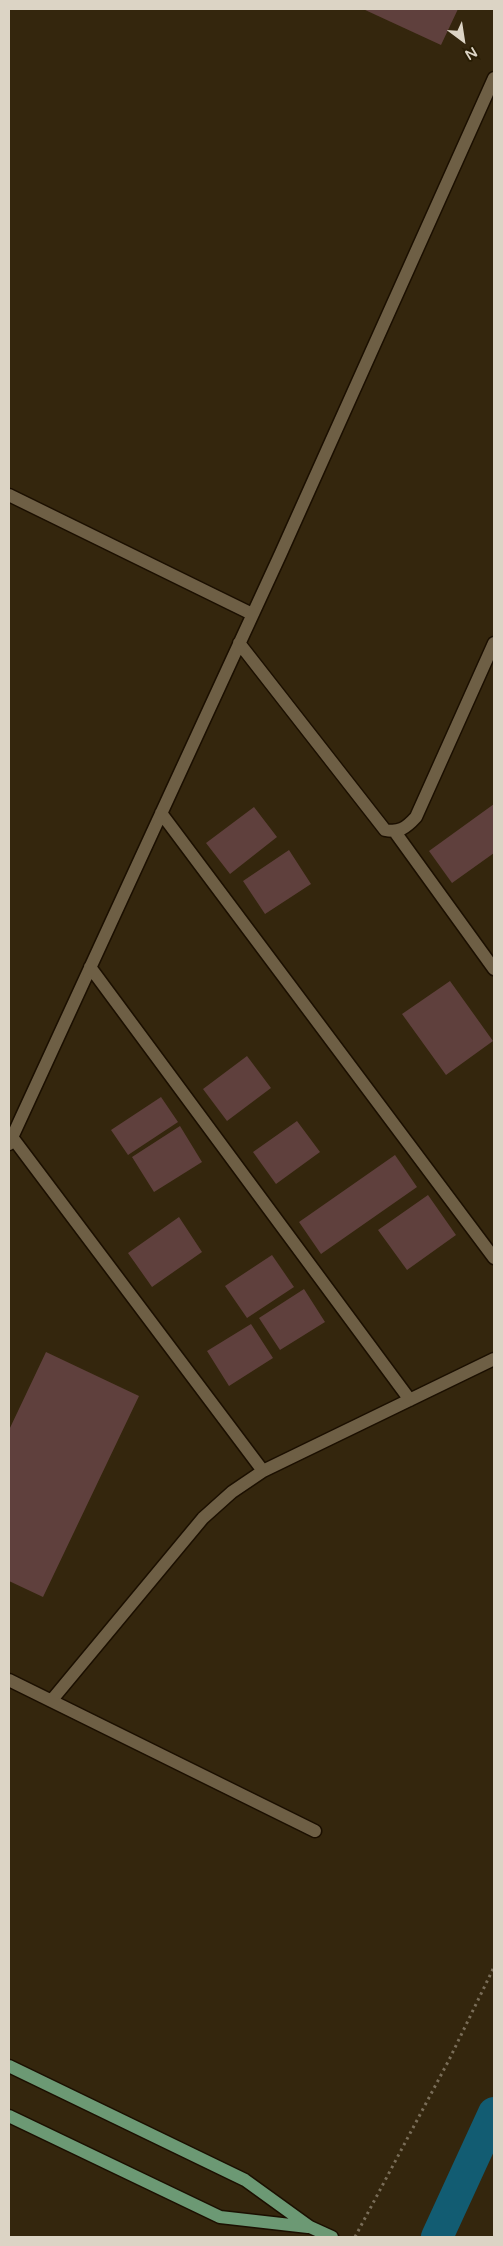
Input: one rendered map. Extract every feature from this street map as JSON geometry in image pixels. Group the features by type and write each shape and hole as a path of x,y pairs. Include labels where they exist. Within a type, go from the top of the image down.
{"main road":[{"path":"9,2066 245,2180 310,2227 332,2237"},
{"path":"9,2116 220,2217 310,2227"}],"street":[{"path":"263,1471 10,1140 239,643 494,78"},
{"path":"9,495 252,614"},
{"path":"239,643 385,830 395,832 407,827 416,817 491,662 494,644"},
{"path":"161,813 494,1258"},
{"path":"395,832 494,969"},
{"path":"90,967 410,1400"},
{"path":"51,1701 203,1518 232,1492 263,1471 494,1358"},
{"path":"9,1680 315,1831"}],"path":[{"path":"355,2237 449,2060 494,1967"}],"building":[{"path":"363,9 458,9 441,45"},
{"path":"494,804 494,853 452,883 429,851"},
{"path":"254,807 277,837 230,874 206,843"},
{"path":"289,850 311,884 265,914 243,881"},
{"path":"450,981 493,1041 446,1075 402,1014"},
{"path":"247,1056 271,1088 227,1121 203,1089"},
{"path":"161,1097 178,1122 128,1155 111,1130"},
{"path":"297,1121 320,1152 276,1184 253,1152"},
{"path":"180,1126 202,1162 154,1192 132,1157"},
{"path":"395,1155 417,1187 321,1254 299,1222"},
{"path":"428,1195 456,1235 407,1270 378,1230"},
{"path":"179,1217 202,1252 152,1287 128,1253"},
{"path":"272,1255 294,1287 247,1318 225,1286"},
{"path":"304,1289 325,1322 280,1350 259,1318"},
{"path":"251,1324 273,1358 229,1386 207,1351"},
{"path":"46,1352 139,1396 43,1597 9,1581 9,1430"}],"waterway":[{"path":"437,2237 494,2113"}]}
